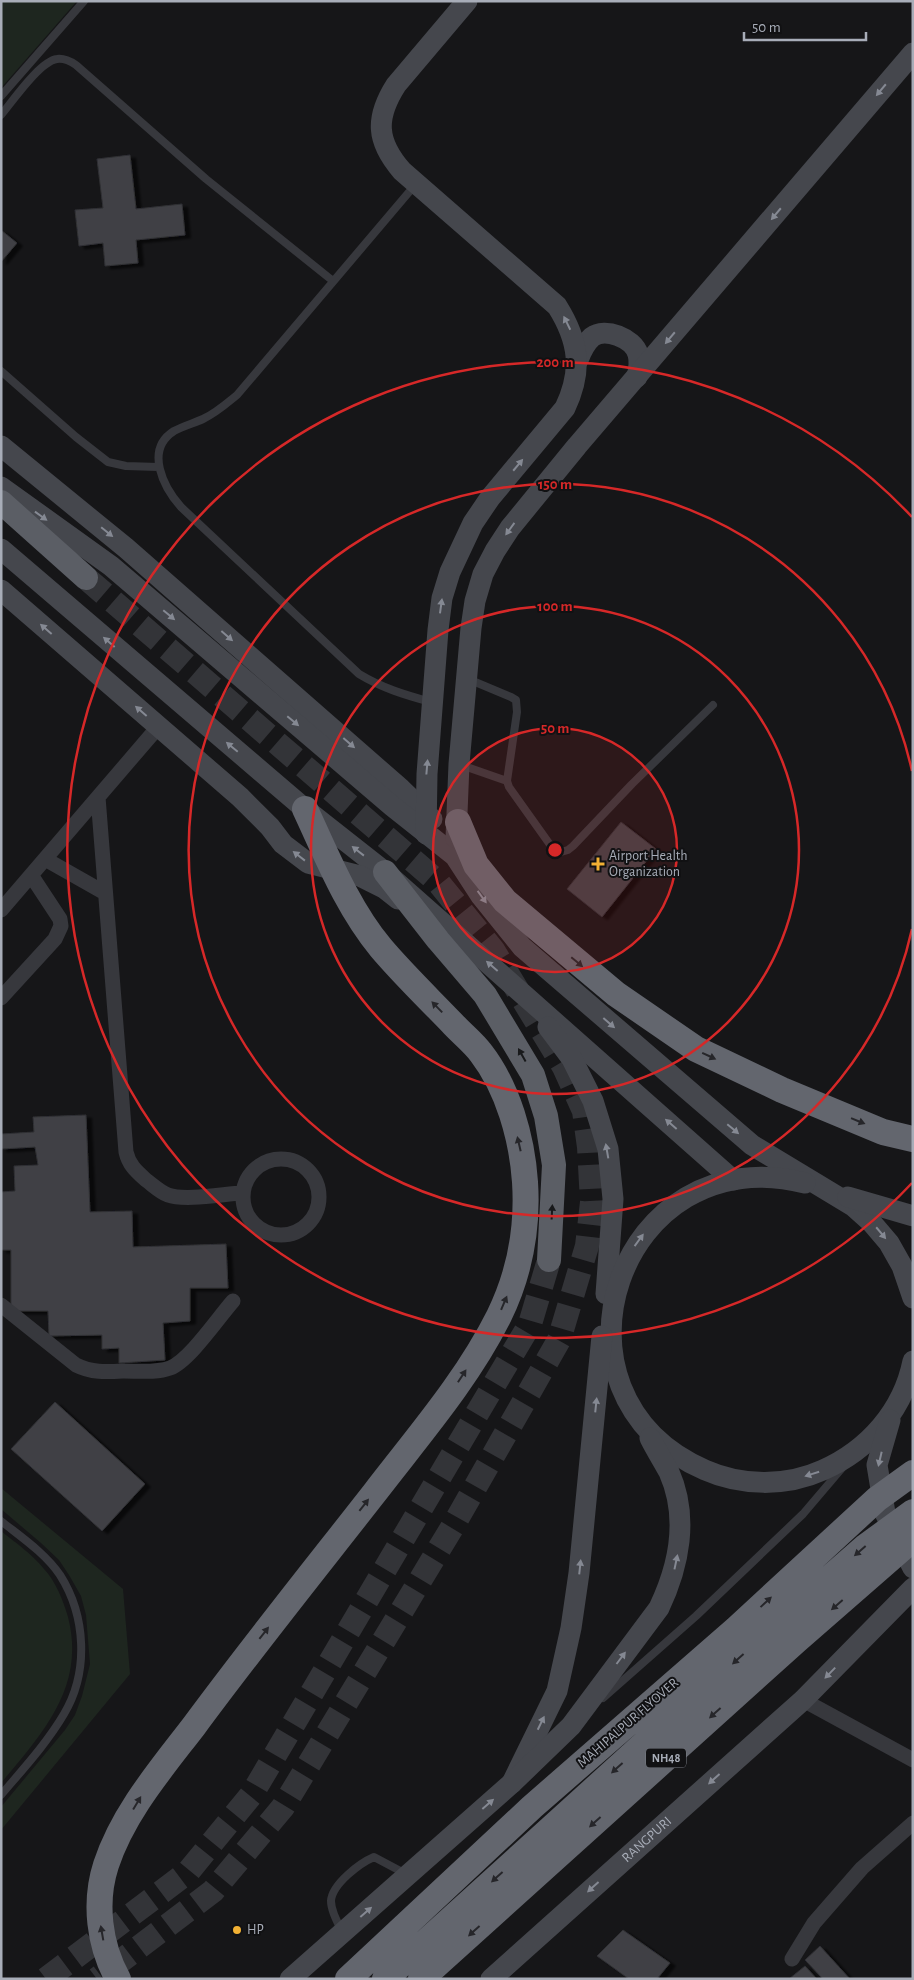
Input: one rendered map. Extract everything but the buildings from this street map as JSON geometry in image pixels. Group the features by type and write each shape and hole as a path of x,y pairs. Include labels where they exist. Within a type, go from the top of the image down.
{"highway":[{"path":"1,502 86,578"},
{"path":"118,1979 106,1952 101,1930 99,1909 101,1887 106,1866 114,1846 139,1799 234,1672 450,1394 481,1346 502,1308 512,1284 521,1251 526,1217 525,1182 521,1148 512,1114 498,1082 481,1053 379,946 348,899 305,809"},
{"path":"456,841 505,901 616,994 696,1050 782,1090 883,1132 913,1139"},
{"path":"385,872 485,995 533,1075 546,1116 554,1164 549,1260"},
{"name":"MAHIPALPUR FLYOVER","path":"348,1979 532,1807 736,1630 877,1499 913,1473"},
{"path":"385,1979 743,1654 865,1547 913,1512"},
{"name":"NH48","path":"421,1979 797,1640 913,1539"}],"main road":[{"path":"467,1 387,98 380,129 383,143 390,158 416,184 557,306 568,323 574,339 578,360"},
{"path":"456,841 459,764 466,678 476,601 483,574 495,551 526,508 913,53"},
{"path":"426,834 427,774 439,622 442,598 461,546 482,510 565,408 572,393 578,360 591,338 598,334 609,333 629,342 638,352 640,364 637,377"},
{"path":"1,446 126,548 402,789 456,841 481,896 522,947 752,1146 852,1206 872,1223 889,1243 902,1266 913,1298"},
{"path":"1,487 111,566 426,834 456,841"},
{"path":"1,549 305,809 385,872 733,1180"},
{"path":"1,590 240,797 270,827 283,844 308,863 360,876 384,888 419,915"},
{"path":"512,1783 557,1691 571,1628 581,1553 604,1317 613,1199 608,1149 593,1100 572,1059 523,993"},
{"path":"290,1979 512,1783 571,1726 659,1608 669,1587 676,1565 680,1542 680,1519 676,1496 669,1474 620,1383 611,1343 611,1318 614,1298 626,1261 648,1228 678,1202 705,1189 733,1180 753,1177 773,1177 812,1185 913,1216"},
{"path":"912,1364 904,1391 893,1413 878,1465 884,1512 913,1568"},
{"path":"635,1412 650,1432 669,1450 690,1464 714,1474 738,1480 764,1482 789,1481 805,1477 837,1464 858,1450 877,1433 893,1413"},
{"name":"RANGPURI","path":"490,1979 803,1700 913,1588"}],"street":[{"path":"1,910 159,726"},
{"path":"98,798 125,1143 128,1161 140,1175 168,1195 180,1197 242,1193"},
{"path":"45,859 105,893"},
{"path":"1,998 55,939 61,926 60,919 31,875"},
{"path":"282,1159 297,1162 309,1172 317,1184 319,1200 316,1214 306,1226 294,1234 279,1236 264,1232 252,1223 244,1210 242,1193 246,1181 255,1169 268,1161 282,1159"},
{"path":"1,1305 76,1365 84,1369 100,1372 162,1370 173,1366 187,1356 233,1302"},
{"path":"803,1700 913,1760"},
{"path":"792,1958 814,1923 862,1868 913,1823"}],"lane":[{"path":"1,96 84,1"},
{"path":"1,115 45,65 58,59 68,60 76,64 206,179 333,281"},
{"path":"416,184 237,395 219,410 174,431 164,440 159,452 158,467 169,494 181,507 359,674 398,693 433,703"},
{"path":"1,372 108,462 126,466 158,467"},
{"path":"466,678 511,696 516,700 517,712 508,782 512,792 551,846 556,850 565,852 713,705"},
{"path":"459,764 508,782"},
{"path":"571,1726 696,1616 796,1521 858,1450"},
{"path":"1,1521 48,1561 59,1575 74,1605 79,1623 81,1642 78,1680 64,1714 40,1748 1,1795"},
{"path":"343,1932 334,1915 331,1900 339,1884 363,1862 374,1857 408,1875"}],"shaded area":[{"path":"1,1 77,1 1,88"},
{"path":"1,1488 123,1589 130,1674 1,1830 1,1807 65,1730 75,1715 90,1664 86,1615 81,1596 59,1560 1,1509"},
{"path":"1,1531 34,1558 52,1580 59,1592 68,1617 72,1642 71,1665 66,1687 57,1707 32,1746 1,1783"}],"tunnel":[{"path":"86,578 438,882 493,950 564,1067 584,1111 589,1147 592,1202 587,1246 559,1340 453,1526 283,1807 213,1891 97,1979"},
{"path":"46,1979 188,1872 252,1794 530,1324 549,1260"}],"place":[{"name":"Airport Health Organization","path":"598,864"},
{"name":"HP","path":"237,1930"}]}
